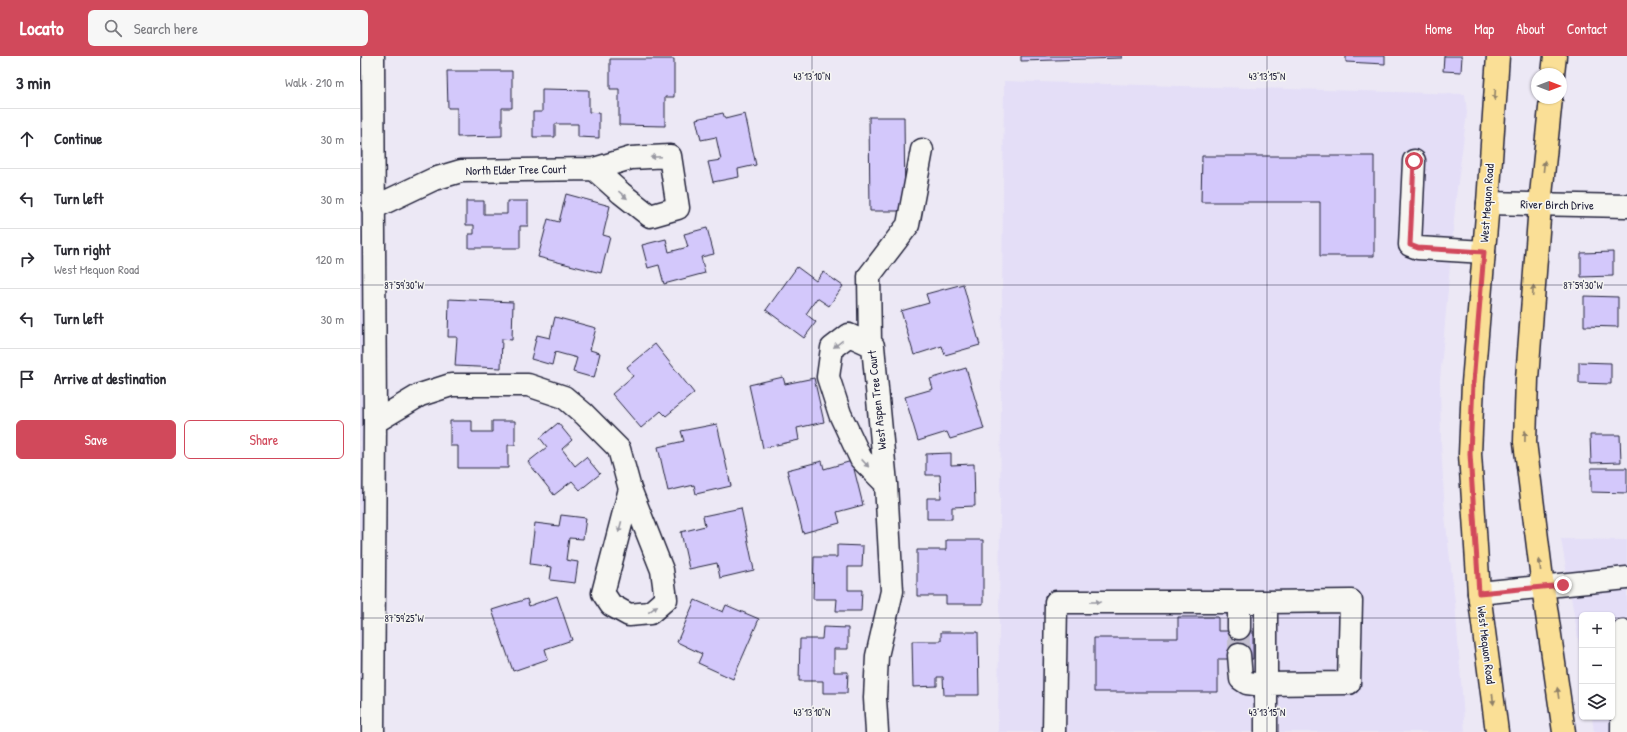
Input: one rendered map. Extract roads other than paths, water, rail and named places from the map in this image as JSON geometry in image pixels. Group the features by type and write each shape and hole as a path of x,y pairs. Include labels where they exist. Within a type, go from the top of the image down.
{"main road":[{"name":"West Mequon Road","path":"1497,732 1479,593 1470,454 1473,383 1488,203 1498,56"},
{"path":"1554,68 1555,56"},
{"path":"1550,104 1540,205 1526,379 1524,442 1564,732"}],"street":[{"path":"373,56 373,208 367,250 370,435 367,666 373,732"},
{"path":"870,344 869,276 908,226 922,150"},
{"path":"1414,161 1410,245 1418,248 1484,252"},
{"name":"North Elder Tree Court","path":"373,208 434,179 461,171 594,169"},
{"name":"River Birch Drive","path":"1488,203 1627,206"},
{"name":"West Aspen Tree Court","path":"877,732 875,698 878,656 892,591 886,484 873,346 849,335 832,348 828,377 840,414 861,459 886,484"},
{"path":"370,435 420,395 451,385 528,385 564,397 619,448 630,489 662,570 666,599 650,613 629,616 611,605 603,593 630,489"},
{"path":"1479,593 1627,578"},
{"path":"1054,732 1056,602 1351,601 1349,683 1247,683 1242,679 1238,655"},
{"path":"1238,602 1238,628"},
{"path":"1266,602 1266,732"},
{"path":"1622,732 1625,683 1623,631"}],"tunnel":[{"path":"1239,628 1239,655"}]}
